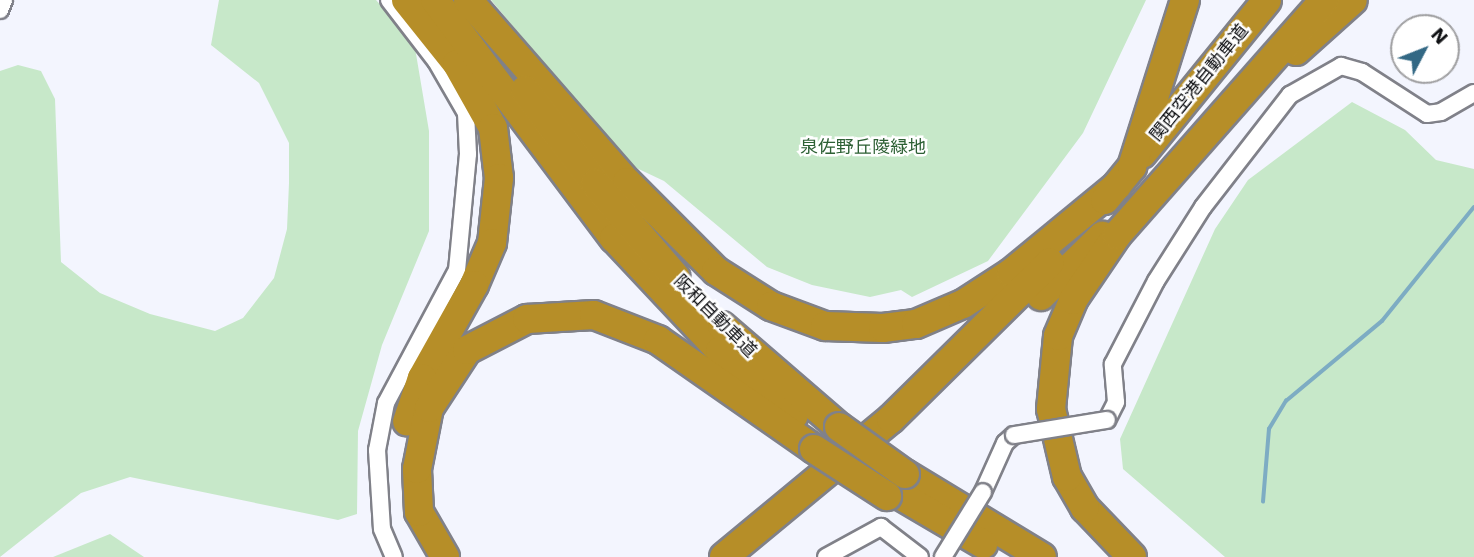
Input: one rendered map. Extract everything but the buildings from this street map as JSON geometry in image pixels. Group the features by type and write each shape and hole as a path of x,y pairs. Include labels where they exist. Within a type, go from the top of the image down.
{"highway":[{"path":"406,0 457,64 492,128 499,177 492,243 474,285 422,378 403,433 402,510 423,557"},
{"name":"阪和自動車道","path":"435,0 614,238 720,352 826,439 894,487 1006,557"},
{"name":"阪和自動車道","path":"459,0 595,183 661,262 826,439"},
{"path":"468,0 627,182 716,271 771,306 825,326 869,329 916,324 962,304 1011,273 1124,176"},
{"path":"724,557 891,419 1045,267 1124,176 1185,0"},
{"name":"関西空港自動車道","path":"1124,176 1267,0"},
{"name":"関西空港自動車道","path":"1184,156 1324,0"},
{"path":"1234,99 1340,16 1353,0"},
{"path":"1128,554 1085,508 1067,477 1051,409 1053,361 1073,300 1117,235 1184,156"},
{"path":"751,557 831,494 917,416 1184,156"},
{"path":"445,557 419,512 417,469 429,408 467,350 527,319 594,315 657,340 826,439"},
{"path":"894,487 995,557"},
{"name":"阪和自動車道","path":"894,487 1042,557"}],"street":[{"path":"0,10 4,0"},
{"path":"389,0 436,61 466,113 468,154 457,270 386,403 377,450 382,529 394,557"},
{"path":"943,557 983,492 1005,443 1014,435 1107,420 1116,402 1113,364 1156,281 1203,207 1290,95 1341,66 1362,72 1427,114 1441,112 1474,93"},
{"path":"826,557 881,527 920,557"}],"green space":[{"path":"219,0 376,0 414,42 429,131 429,231 382,345 358,431 357,514 338,520 130,477 81,493 0,557 0,71 18,65 41,71 55,99 61,262 100,293 150,314 215,331 243,318 274,278 287,229 289,183 289,143 259,83 211,45"},
{"name":"泉佐野丘陵緑地","path":"491,0 1146,0 1083,133 988,261 912,297 901,290 870,297 812,285 767,267 664,181 628,164"},
{"path":"1352,102 1405,130 1436,160 1474,169 1474,557 1225,557 1123,469 1120,439 1215,229 1248,180"},
{"path":"110,534 144,557 53,557"}],"waterway":[{"path":"1263,502 1269,429 1286,401 1382,321 1474,207"}]}
